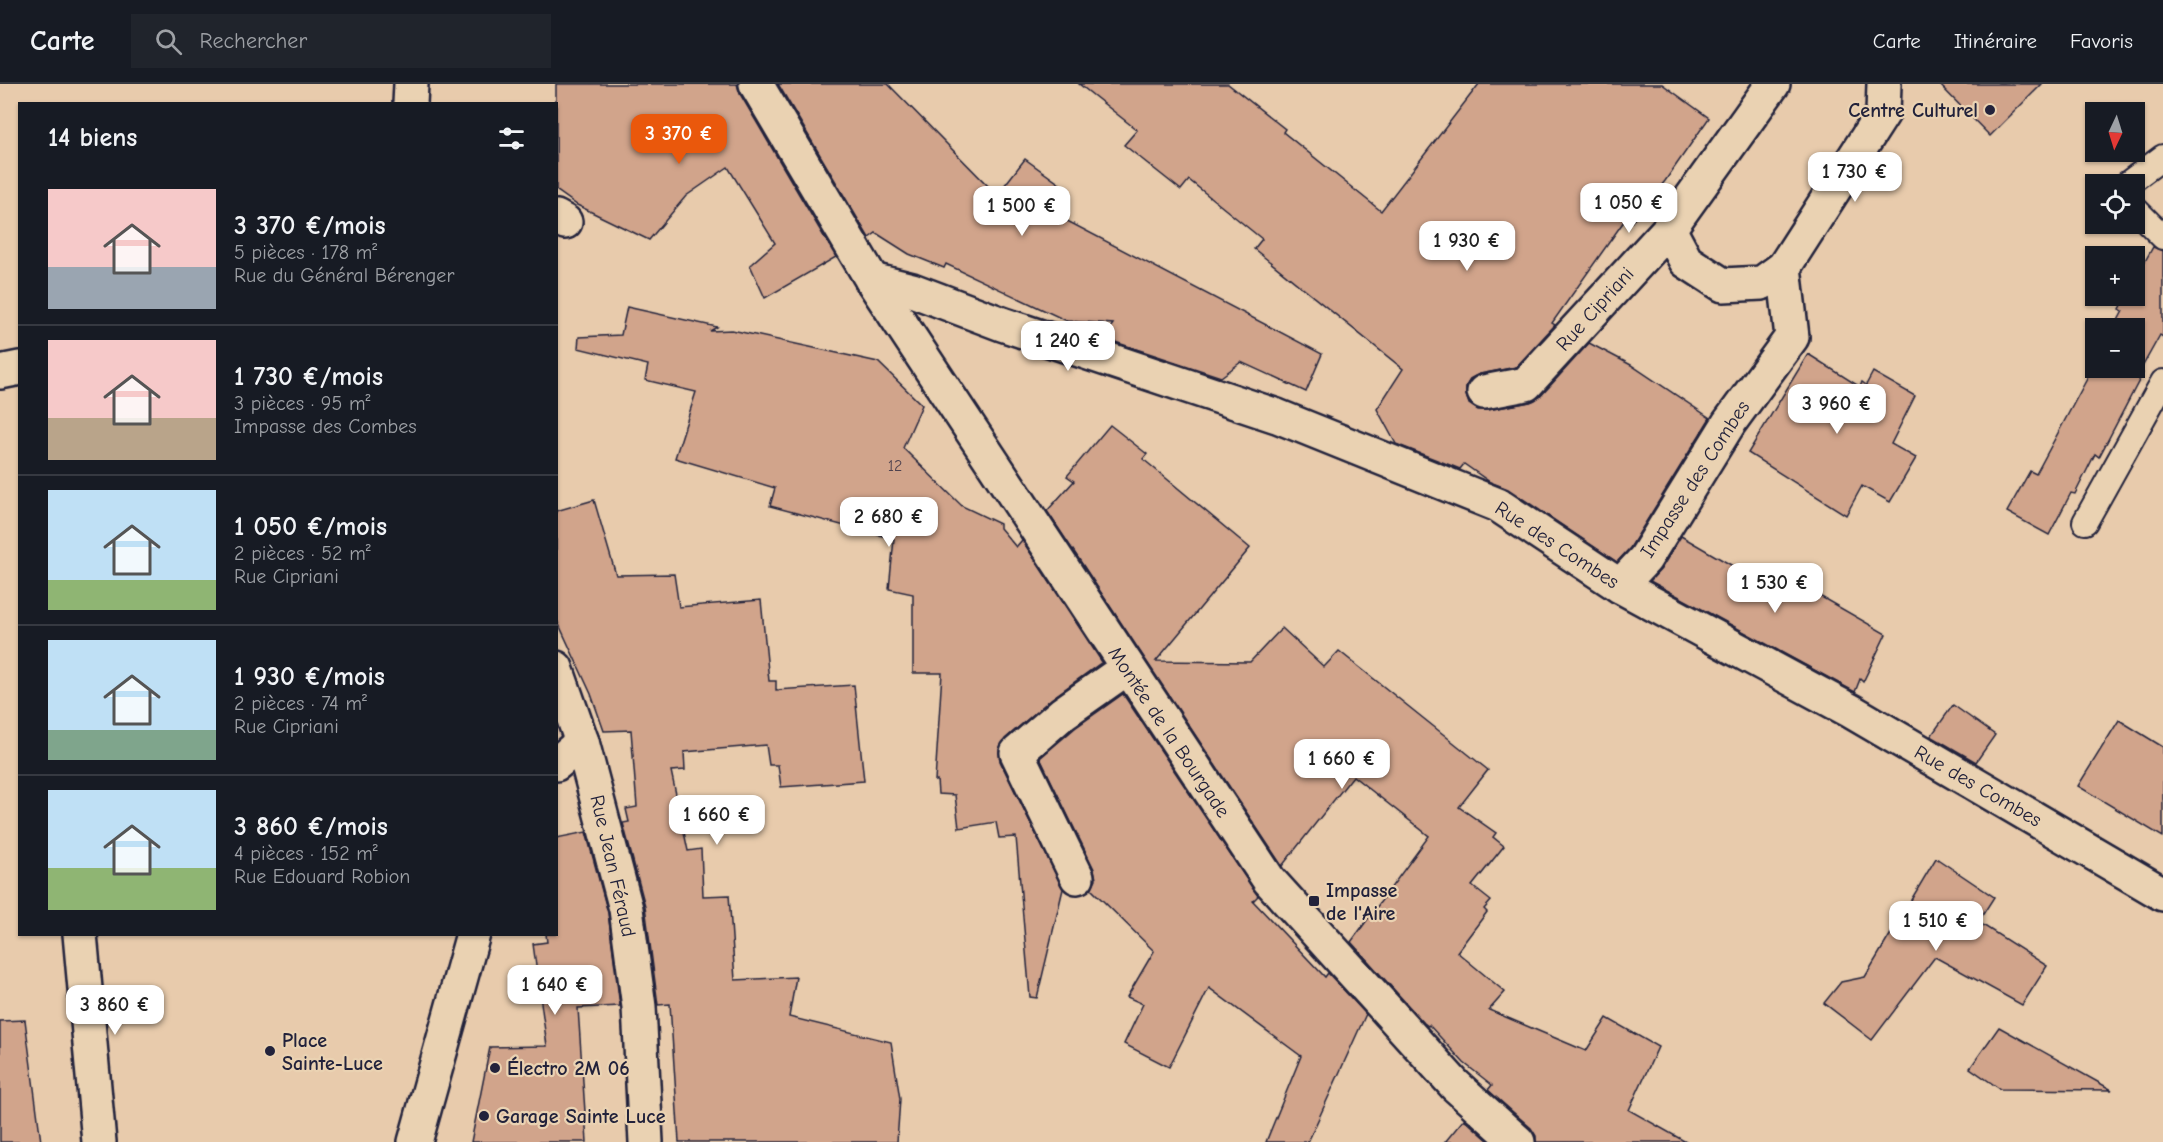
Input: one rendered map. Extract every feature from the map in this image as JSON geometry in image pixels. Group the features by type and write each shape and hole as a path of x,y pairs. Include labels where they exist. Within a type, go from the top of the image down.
{"street":[{"path":"410,102 411,84"},
{"name":"Montée de la Bourgade","path":"756,84 872,280 1269,880 1455,1086 1518,1142"},
{"name":"Rue Cipriani","path":"1484,392 1526,384 1669,229 1773,84"},
{"path":"1669,229 1686,261 1723,285 1762,283 1784,267 1883,113 1884,84"},
{"name":"Impasse des Combes","path":"1620,586 1645,559 1729,423 1792,337 1784,267"},
{"name":"Rue des Combes","path":"872,280 912,290 1002,324 1277,416 1498,505 1620,586 1851,711 2163,894"},
{"path":"0,372 18,368"},
{"path":"1077,876 1017,753 1063,712 1127,668"},
{"name":"Rue Jean Féraud","path":"558,674 582,742 626,909 639,1007 646,1142"},
{"path":"558,762 582,742"},
{"path":"80,936 99,1142"},
{"path":"415,1142 472,936"}],"lane":[{"path":"2140,174 2163,157"},
{"path":"2145,219 2163,237"},
{"path":"2085,522 2163,382"}],"building":[{"path":"556,84 737,84 740,94 836,257 765,298 750,265 775,243 728,167 686,196 649,240 577,205 558,191 558,102 556,102"},
{"path":"778,84 888,84 997,195 1025,159 1068,190 1050,212 1322,354 1306,392 1241,362 1221,377 1103,338 1113,324 1067,321 946,264 944,268 909,254 876,233 869,238"},
{"path":"1079,84 1228,84 1285,129 1283,132 1381,211 1479,84 1662,84 1709,118 1665,181 1632,222 1627,217 1552,323 1555,325 1516,367 1480,374 1471,378 1466,386 1469,404 1478,410 1530,402 1540,397 1589,343 1631,365 1710,418 1630,548 1617,562 1508,489 1490,482 1464,464 1460,469 1396,444 1377,409 1403,369 1254,249 1262,239 1189,180 1181,190 1124,145 1137,130"},
{"name":"Centre Culturel","path":"1939,84 2042,84 1990,136"},
{"path":"2153,247 2163,251 2163,337 2160,335 2145,362 2145,318 2119,318 2123,311 2120,309 2122,306 2145,306 2145,261"},
{"path":"627,307 717,327 710,331 732,330 878,362 922,405 903,448 962,506 1000,524 1000,528 1016,547 1022,540 1102,662 1051,699 1005,739 999,750 1000,761 1063,889 1037,998 1030,997 1016,837 999,838 996,822 959,828 955,795 938,794 937,780 935,781 942,673 913,673 913,594 889,589 894,539 770,506 775,488 675,458 696,392 645,380 648,365 578,348 579,337 621,335"},
{"path":"1808,354 1860,387 1862,382 1866,385 1873,372 1915,396 1891,444 1916,458 1890,502 1862,486 1846,515 1748,453"},
{"path":"2087,378 2140,378 2099,457 2095,454 2075,494 2071,493 2049,535 2007,512 2030,471 2036,474"},
{"path":"1110,425 1147,454 1143,459 1250,548 1156,661 1250,662 1282,628 1324,667 1339,651 1488,770 1459,807 1496,833 1493,837 1504,846 1472,886 1491,901 1484,909 1487,912 1457,952 1505,992 1489,1010 1586,1051 1607,1018 1658,1047 1629,1110 1686,1142 1536,1142 1536,1136 1531,1128 1488,1090 1492,1085 1464,1063 1429,1025 1424,1023 1351,942 1429,836 1353,776 1282,866 1047,511 1074,481 1067,476"},
{"path":"594,500 616,575 674,574 679,607 761,600 769,681 776,681 776,690 854,685 864,781 781,787 778,765 769,765 766,745 684,752 685,770 671,771 688,851 701,849 703,896 729,895 735,980 796,977 789,1017 891,1042 900,1099 897,1142 679,1142 670,1004 658,1005 645,906 623,823 629,822 626,809 637,807 631,730 604,731 591,694 558,622 558,510"},
{"path":"1681,536 1781,594 1790,579 1886,634 1863,682 1860,679 1855,692 1650,581 1661,569"},
{"path":"1123,694 1258,896 1253,901 1325,977 1328,973 1366,1014 1308,1142 1266,1142 1301,1056 1209,988 1169,1067 1124,1044 1143,1004 1127,997 1154,951 1091,889 1096,879 1094,869 1040,758 1075,728"},
{"path":"1953,705 1995,735 1976,762 1931,736"},
{"path":"2119,720 2163,747 2163,837 2078,786"},
{"path":"586,832 608,913 620,1006 578,1008 587,1142 471,1142 490,1047 547,1046 533,944 547,942 546,936 558,936 558,838"},
{"path":"1936,858 1994,897 1978,922 2047,966 2022,1005 1935,957 1872,1040 1824,1003 1841,982 1865,977"},
{"path":"25,1020 41,1142 0,1142 0,1021"},
{"path":"1999,1027 2112,1090 2000,1089 1970,1068"},
{"path":"1464,1119 1490,1142 1445,1142"}],"place":[{"name":"Centre Culturel","path":"1990,110"},
{"name":"Impasse de l'Aire","path":"1314,901"},
{"name":"Place Sainte-Luce","path":"270,1051"},
{"name":"Électro 2M 06","path":"495,1068"},
{"name":"Garage Sainte Luce","path":"484,1116"}]}
